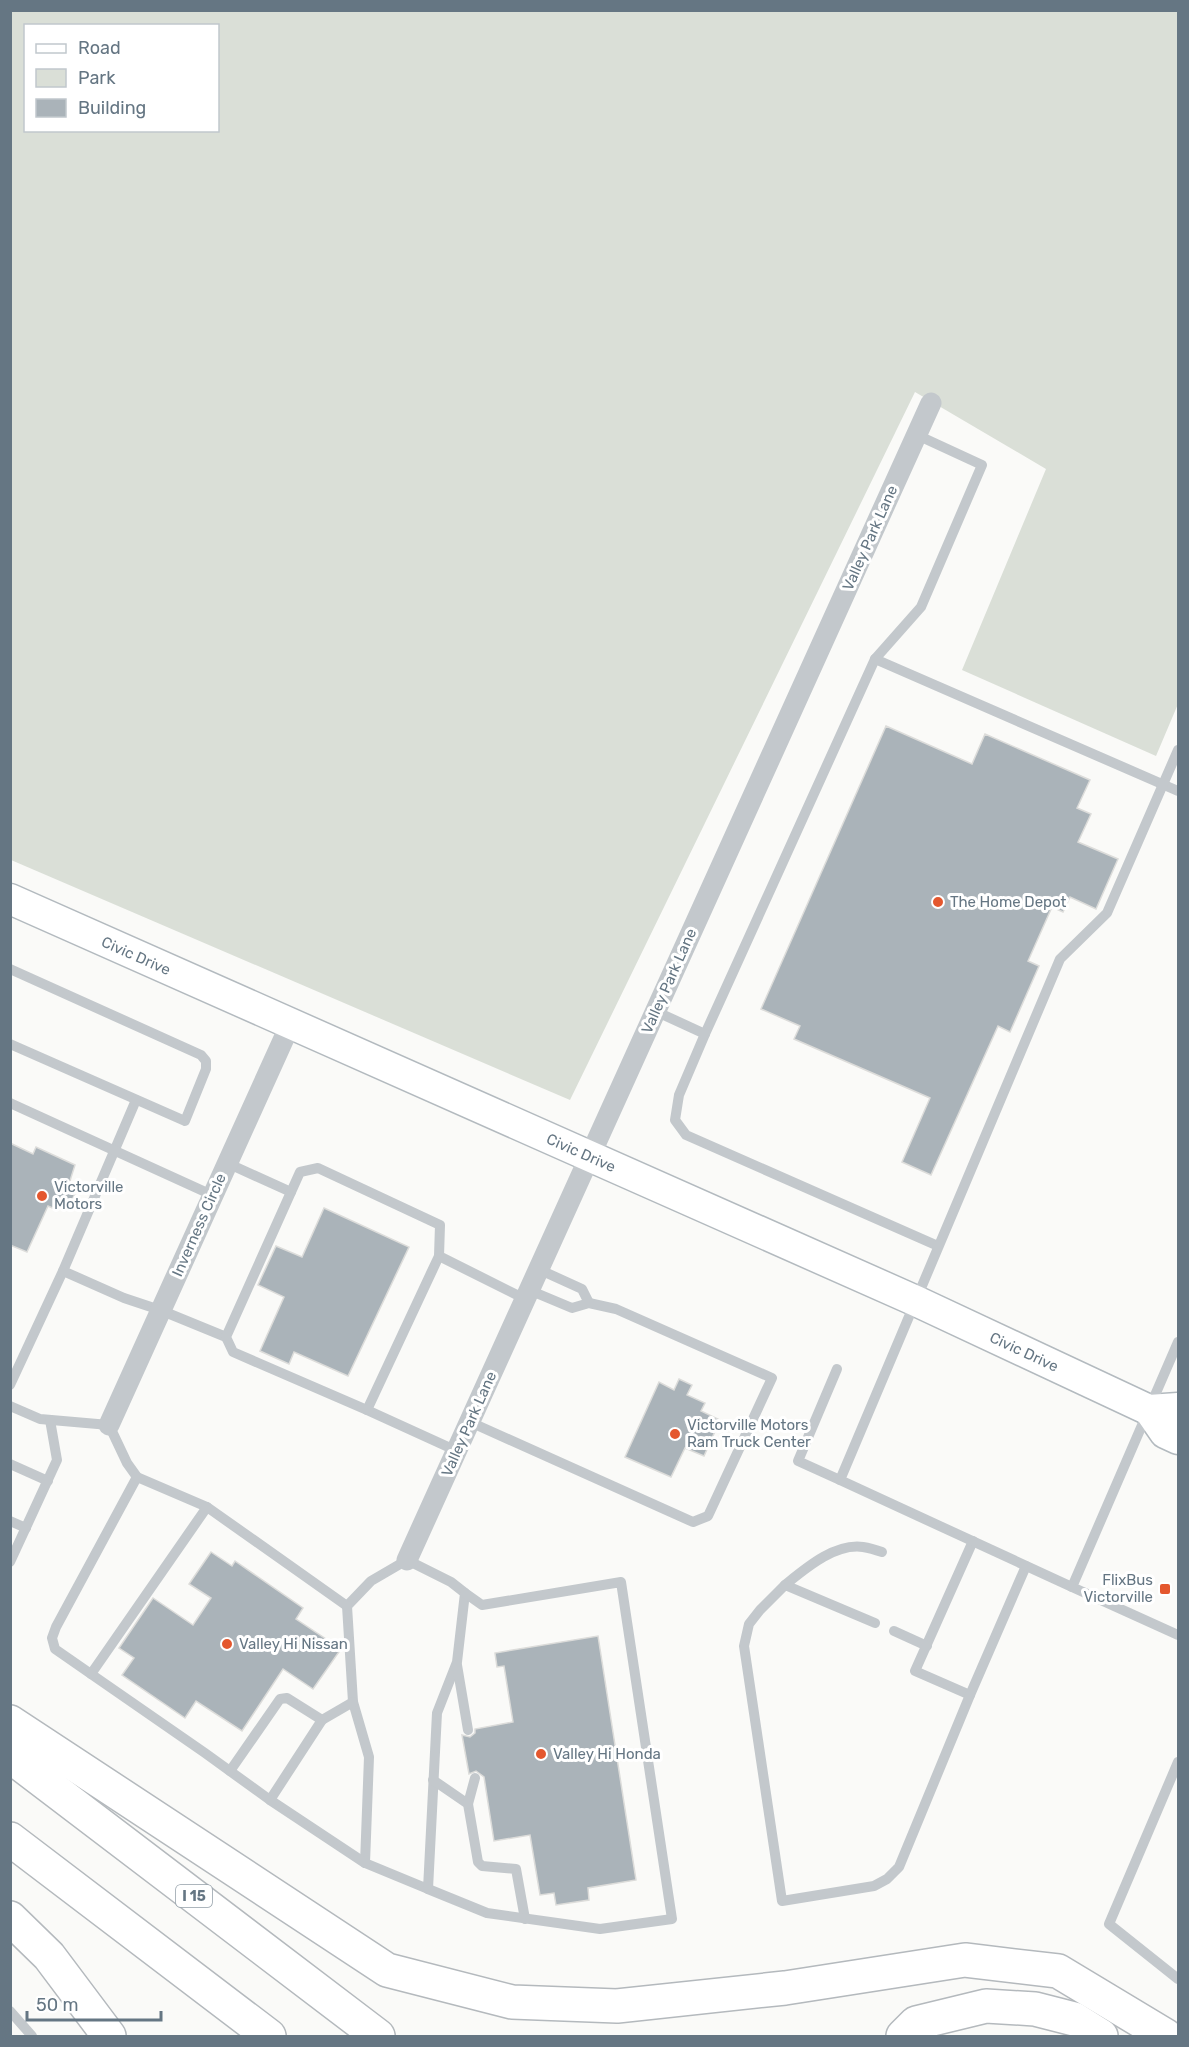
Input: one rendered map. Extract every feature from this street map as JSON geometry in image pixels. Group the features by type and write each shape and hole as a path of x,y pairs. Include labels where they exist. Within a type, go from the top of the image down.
{"highway":[{"path":"10,1722 387,1970 512,2002 617,2006 785,1988 964,1960 1058,1971 1166,2037"},
{"name":"I 15","path":"10,1755 378,2037"},
{"path":"10,1839 269,2037"},
{"path":"10,1918 49,1956 110,2037"},
{"path":"903,2037 916,2023 986,2006 1035,2009 1074,2019 1101,2037"}],"street":[{"name":"Valley Park Lane","path":"407,1560 931,403"},
{"name":"Civic Drive","path":"10,899 916,1301 1149,1410 1179,1408"},
{"name":"Inverness Circle","path":"108,1425 290,1024"},
{"name":"Civic Drive","path":"1149,1410 1165,1433 1179,1439"}],"lane":[{"path":"916,435 982,465 921,607 875,659 705,1034 679,1095 675,1119 686,1135 938,1246"},
{"path":"875,659 1179,791"},
{"path":"840,1480 1060,959 1107,913 1179,750"},
{"path":"10,969 201,1055 206,1061 206,1069 185,1121 10,1044"},
{"path":"655,1011 705,1034"},
{"path":"10,1385 63,1271 136,1100"},
{"path":"10,1103 212,1195"},
{"path":"227,1163 291,1192"},
{"path":"226,1336 300,1172 318,1168 440,1225 439,1256 368,1410"},
{"path":"439,1256 527,1295 572,1308 588,1303 616,1309 772,1378 708,1516 693,1522 470,1422"},
{"path":"538,1269 582,1289 588,1303"},
{"path":"63,1271 124,1298 226,1336 233,1352 457,1451"},
{"path":"1072,1587 1179,1342"},
{"path":"837,1369 798,1461 1179,1635"},
{"path":"10,1406 40,1419 108,1425 127,1463 138,1478 207,1507 347,1606"},
{"path":"10,1562 57,1460 50,1420"},
{"path":"10,1464 48,1480"},
{"path":"138,1478 56,1627 52,1638 55,1649 270,1800 365,1863 488,1913 600,1929 672,1919 621,1582 482,1605 450,1582 407,1560 371,1581 347,1606 353,1702 369,1757 365,1863"},
{"path":"91,1674 207,1507"},
{"path":"10,1521 26,1527"},
{"path":"970,1695 915,1671 973,1542"},
{"path":"882,1552 862,1547 847,1548 809,1565 785,1584 749,1624 744,1646 782,1901 874,1886 887,1880 899,1867 1026,1566"},
{"path":"785,1584 875,1623"},
{"path":"428,1889 437,1713 457,1662 465,1593"},
{"path":"894,1631 927,1646"},
{"path":"457,1662 468,1730"},
{"path":"230,1771 280,1699 287,1698 322,1720"},
{"path":"270,1800 322,1720 353,1702"},
{"path":"1179,1762 1109,1924 1179,1979"},
{"path":"475,1778 468,1804 478,1862 487,1868 516,1869 525,1919"},
{"path":"433,1780 468,1804"},
{"path":"10,2011 32,2037"}],"green space":[{"path":"11,11 1178,11 1178,704 1156,756 962,670 1046,469 915,392 570,1100 11,860"}],"building":[{"name":"The Home Depot","path":"886,726 972,764 985,734 1090,780 1077,808 1091,814 1078,842 1118,859 1096,909 1070,897 1063,912 1052,907 1028,961 1039,966 1010,1032 998,1026 931,1175 902,1162 930,1098 794,1039 800,1026 761,1009"},
{"name":"Victorville Motors","path":"10,1143 33,1154 36,1147 75,1165 68,1187 76,1191 70,1205 61,1202 57,1210 48,1206 27,1252 10,1245"},
{"path":"324,1208 409,1247 348,1376 294,1352 289,1364 260,1351 284,1297 258,1285 276,1246 302,1257"},
{"name":"Victorville Motors Ram Truck Center","path":"679,1379 692,1385 687,1395 705,1403 701,1411 720,1420 704,1456 685,1448 671,1477 625,1457 659,1382 674,1390"},
{"name":"Valley Hi Nissan","path":"211,1552 232,1566 235,1561 303,1608 296,1619 341,1649 313,1689 283,1669 242,1731 196,1701 185,1718 122,1675 134,1658 119,1648 153,1598 193,1625 211,1598 189,1584"},
{"name":"Valley Hi Honda","path":"598,1636 636,1880 588,1888 589,1900 556,1905 554,1893 540,1895 530,1835 494,1841 484,1777 476,1771 469,1774 462,1735 470,1737 475,1733 475,1729 513,1722 504,1666 497,1667 495,1653"}],"place":[{"name":"The Home Depot","path":"938,902"},
{"name":"Victorville Motors","path":"42,1196"},
{"name":"Victorville Motors Ram Truck Center","path":"675,1434"},
{"name":"FlixBus Victorville","path":"1165,1589"},
{"name":"Valley Hi Nissan","path":"227,1644"},
{"name":"Valley Hi Honda","path":"541,1754"}]}
